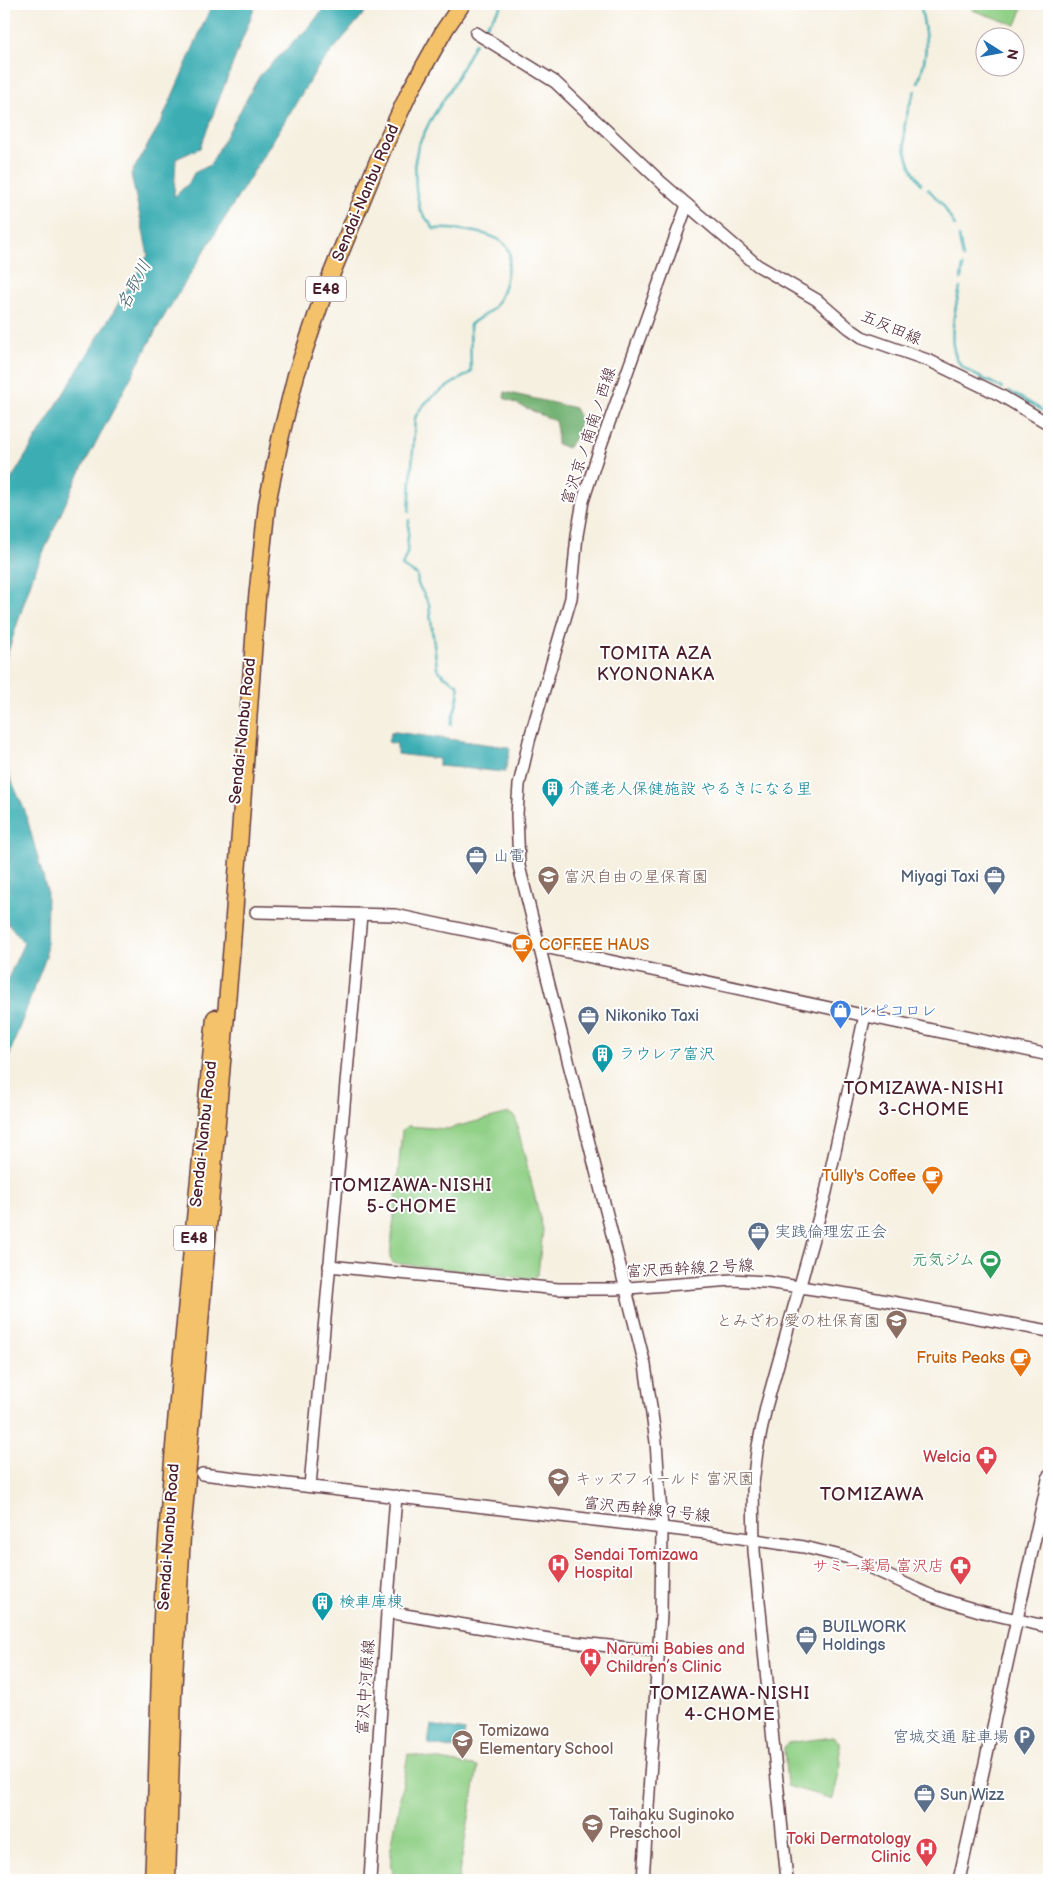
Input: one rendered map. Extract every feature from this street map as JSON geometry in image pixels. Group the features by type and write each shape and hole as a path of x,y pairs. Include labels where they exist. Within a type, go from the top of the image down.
{"highway":[{"name":"Sendai-Nanbu Road","path":"154,1880 163,1599 169,1524 186,1318 244,713 267,504 296,375 360,203 409,93 445,29 462,4"},
{"name":"Sendai-Nanbu Road","path":"167,1880 173,1695 182,1536 232,944 257,598"}],"street":[{"name":"五反田線","path":"476,33 555,82 687,205 757,265 817,300 862,337 930,361 1000,395 1049,424"},
{"name":"富沢京ノ南南ノ西線","path":"643,1880 661,1615 662,1529 656,1442 645,1365 627,1288 520,866 517,814 519,785 529,741 571,598 577,535 583,501 600,448 687,205"},
{"path":"256,912 395,915 1049,1055"},
{"path":"310,1486 361,915"},
{"path":"787,1880 753,1539 753,1484 757,1451 766,1407 834,1158 865,1015"},
{"name":"富沢西幹線２号線","path":"329,1266 539,1288 627,1288 732,1280 766,1282 800,1286 1049,1331"},
{"name":"富沢西幹線９号線","path":"202,1474 753,1539 828,1551 873,1568 932,1596 983,1612 1049,1627"},
{"path":"959,1880 1049,1475"},
{"name":"富沢中河原線","path":"370,1880 396,1496"},
{"path":"387,1612 561,1640 658,1651"}],"green space":[{"path":"974,4 1024,4 1016,25 972,10"},
{"path":"505,392 575,408 581,420 576,436 568,448 557,444 555,421 504,398"},
{"path":"509,1113 515,1117 543,1230 538,1274 532,1279 393,1263 390,1258 402,1131 407,1126 447,1129"},
{"path":"833,1737 839,1742 841,1764 833,1799 787,1786 784,1748 788,1743"},
{"path":"408,1754 478,1767 458,1880 394,1880 390,1854"}],"water":[{"name":"名取川","path":"212,4 256,4 200,148 176,159 174,197 189,183 194,173 210,165 260,75 310,26 327,4 372,4 317,69 160,323 77,478 34,573 6,658 4,673 4,491 148,255 131,174 161,122"},
{"path":"391,733 508,747 510,750 505,772 439,766 439,759 397,754 397,744 388,742"},
{"path":"4,764 25,811 47,891 46,957 11,1050 4,1091 4,987 24,943 4,918"},
{"path":"431,1725 465,1731 461,1750 428,1744"}],"waterway":[{"path":"485,27 503,4"},
{"path":"918,83 924,63 926,46 921,8"},
{"path":"409,512 415,418 419,410 432,397 471,372 470,325 490,311 497,303 504,287 510,257 505,244 487,235 464,230 434,229 420,210 416,189 415,161 418,146 430,121 453,85 475,43"},
{"path":"915,91 907,116 904,139 909,161 921,184"},
{"path":"928,189 943,205 955,226"},
{"path":"959,237 963,258"},
{"path":"961,279 963,266"},
{"path":"960,288 954,318 954,352 964,368 1002,388"},
{"path":"1009,391 1049,414"},
{"path":"409,520 407,553 402,566 417,575 418,584 429,604 437,668 443,675 458,685 458,699 451,725"}],"place":[{"name":"介護老人保健施設 やるきになる里","path":"552,808"},
{"name":"山電","path":"477,875"},
{"name":"富沢自由の星保育園","path":"548,896"},
{"name":"Miyagi Taxi","path":"995,896"},
{"name":"COFFEE HAUS","path":"523,964"},
{"name":"レピコロレ","path":"841,1030"},
{"name":"Nikoniko Taxi","path":"589,1035"},
{"name":"ラウレア富沢","path":"603,1073"},
{"name":"Tully's Coffee","path":"932,1195"},
{"name":"実践倫理宏正会","path":"759,1251"},
{"name":"元気ジム","path":"991,1279"},
{"name":"とみざわ 愛の杜保育園","path":"896,1340"},
{"name":"Fruits Peaks","path":"1021,1377"},
{"name":"Welcia","path":"987,1476"},
{"name":"キッズフィールド 富沢園","path":"559,1498"},
{"name":"Sendai Tomizawa Hospital","path":"558,1583"},
{"name":"サミー薬局 富沢店","path":"960,1585"},
{"name":"検車庫棟","path":"323,1621"},
{"name":"BUILWORK Holdings","path":"806,1655"},
{"name":"Narumi Babies and Children’s Clinic","path":"590,1677"},
{"name":"宮城交通 駐車場","path":"1025,1756"},
{"name":"Tomizawa Elementary School","path":"463,1759"},
{"name":"Sun Wizz","path":"924,1814"},
{"name":"Taihaku Suginoko Preschool","path":"593,1843"},
{"name":"Toki Dermatology Clinic","path":"927,1867"}],"district":[{"name":"TOMITA AZA KYONONAKA","path":"656,663"},
{"name":"TOMIZAWA-NISHI 3-CHOME","path":"924,1098"},
{"name":"TOMIZAWA-NISHI 5-CHOME","path":"412,1195"},
{"name":"TOMIZAWA","path":"872,1494"},
{"name":"TOMIZAWA-NISHI 4-CHOME","path":"730,1704"}]}
